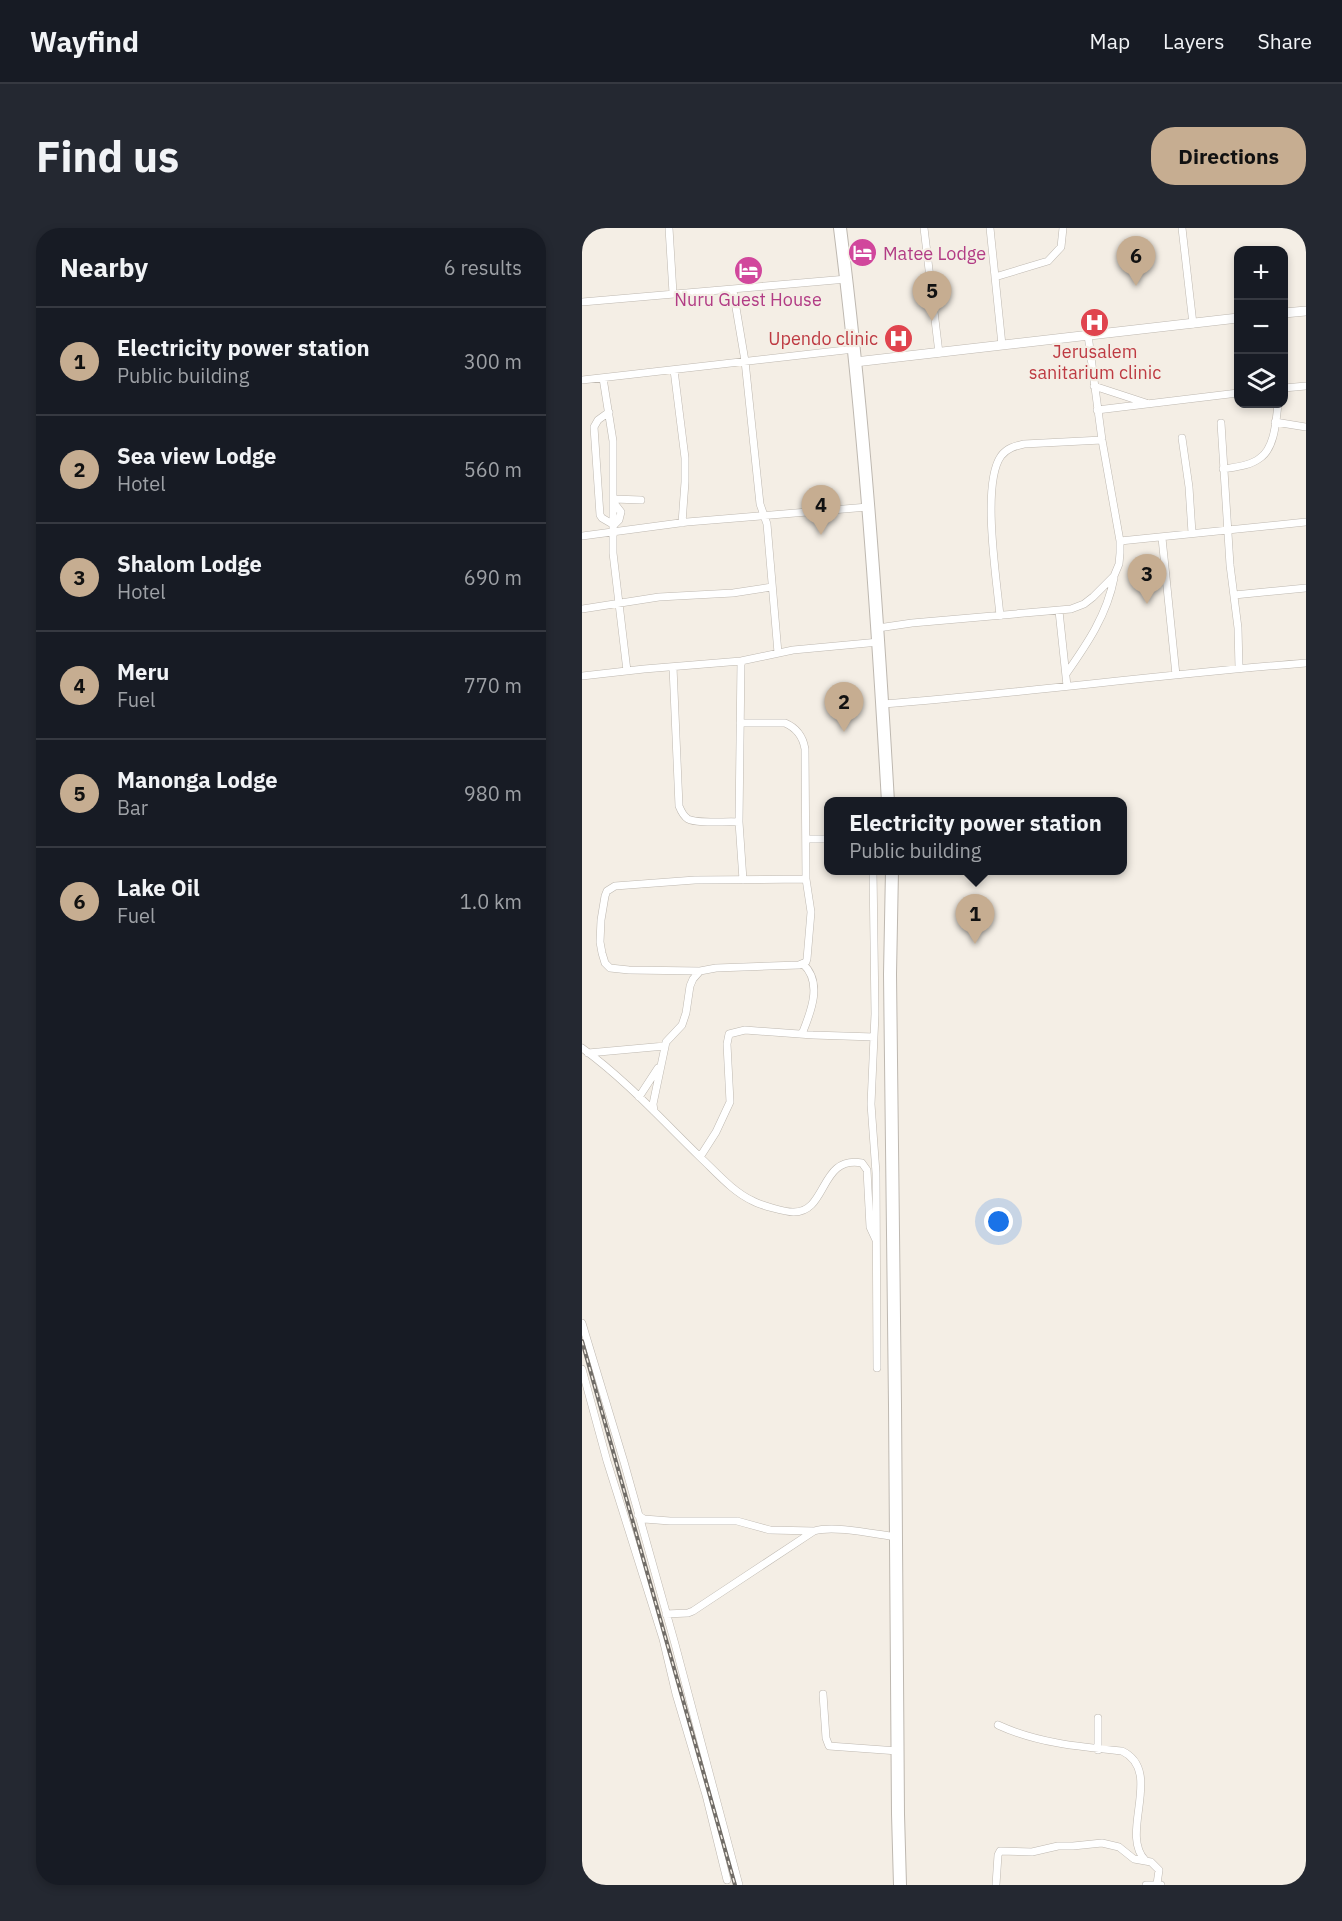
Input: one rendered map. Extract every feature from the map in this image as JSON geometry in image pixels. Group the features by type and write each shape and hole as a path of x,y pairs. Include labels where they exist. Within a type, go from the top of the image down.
{"highway":[{"path":"840,228 847,279 868,507 888,797"},
{"path":"892,875 890,974 900,1885"}],"street":[{"path":"669,228 673,292"},
{"path":"924,228 939,353"},
{"path":"990,228 1002,345"},
{"path":"995,278 1048,261 1061,247 1063,228"},
{"path":"1182,228 1193,324"},
{"path":"582,302 673,292 733,290 847,279"},
{"path":"733,290 745,362 760,504 765,516 778,653"},
{"path":"1288,313 1306,311"},
{"path":"855,362 1234,319"},
{"path":"1066,674 1090,638 1106,608 1119,564 1120,541 1097,410 1088,335"},
{"path":"582,380 854,349"},
{"path":"674,370 685,458 682,523"},
{"path":"603,378 613,455 613,553 627,671"},
{"path":"1094,386 1149,404"},
{"path":"1288,388 1306,386"},
{"path":"1097,410 1234,394"},
{"path":"1223,469 1248,464 1262,458 1273,436 1277,408"},
{"path":"609,412 596,423 594,433 600,515 614,528"},
{"path":"1275,422 1306,427"},
{"path":"1221,423 1239,668"},
{"path":"1182,438 1189,487 1192,533"},
{"path":"1000,616 992,519 992,488 993,474 1000,457 1014,446 1024,444 1102,440"},
{"path":"614,501 641,500"},
{"path":"582,536 614,528 868,507"},
{"path":"1120,541 1306,522"},
{"path":"1162,538 1176,675"},
{"path":"878,628 1059,611 1084,604 1114,576"},
{"path":"582,609 659,597 733,594 772,587"},
{"path":"1234,594 1306,588"},
{"path":"1059,611 1067,686"},
{"path":"582,676 741,661 778,653 879,642"},
{"path":"741,661 739,822 743,880"},
{"path":"883,704 1306,663"},
{"path":"673,667 679,806 686,818 693,820 739,822"},
{"path":"740,723 791,725 801,736 806,749 806,879 811,912 807,959 802,964 716,968 700,971 629,970 610,968 605,963 600,942 602,907 610,888 622,885 695,880 806,879"},
{"path":"806,839 824,839"},
{"path":"873,875 874,1037 871,1104 876,1173 877,1368"},
{"path":"802,964 809,970 814,985 810,1016 802,1034"},
{"path":"654,1111 653,1104 666,1042 682,1025 690,986 700,971"},
{"path":"700,1157 716,1132 730,1102 727,1051 729,1034 753,1030 874,1037"},
{"path":"585,1051 665,1046"},
{"path":"585,1051 639,1097 700,1157 753,1201 794,1212 805,1209 812,1204 838,1166 862,1163 867,1170 870,1227 876,1240"},
{"path":"639,1097 660,1066"},
{"path":"582,1323 666,1614 739,1885"},
{"path":"582,1369 666,1647 676,1694 706,1795 727,1880"},
{"path":"638,1515 644,1519 670,1521 737,1521 770,1530 814,1531 821,1529 896,1537"},
{"path":"666,1614 693,1611 814,1531"},
{"path":"823,1694 826,1738 829,1746 898,1750"},
{"path":"1098,1718 1098,1749"},
{"path":"998,1725 1038,1739 1081,1748 1125,1753 1136,1765 1141,1781 1137,1831 1141,1854 1145,1860"},
{"path":"996,1885 1000,1851 1032,1852 1058,1846 1102,1843 1119,1847 1134,1858 1145,1860 1157,1867 1159,1885 1146,1885"}],"railway":[{"path":"582,1341 735,1885"}],"place":[{"name":"Matee Lodge","path":"862,253"},
{"name":"Nuru Guest House","path":"748,270"},
{"name":"Lake Oil","path":"1136,286"},
{"name":"Manonga Lodge","path":"932,321"},
{"name":"Jerusalem sanitarium clinic","path":"1095,322"},
{"name":"Upendo clinic","path":"899,338"},
{"name":"Meru","path":"821,535"},
{"name":"Shalom Lodge","path":"1147,604"},
{"name":"Sea view Lodge","path":"844,732"},
{"name":"Electricity power station","path":"975,944"}]}
